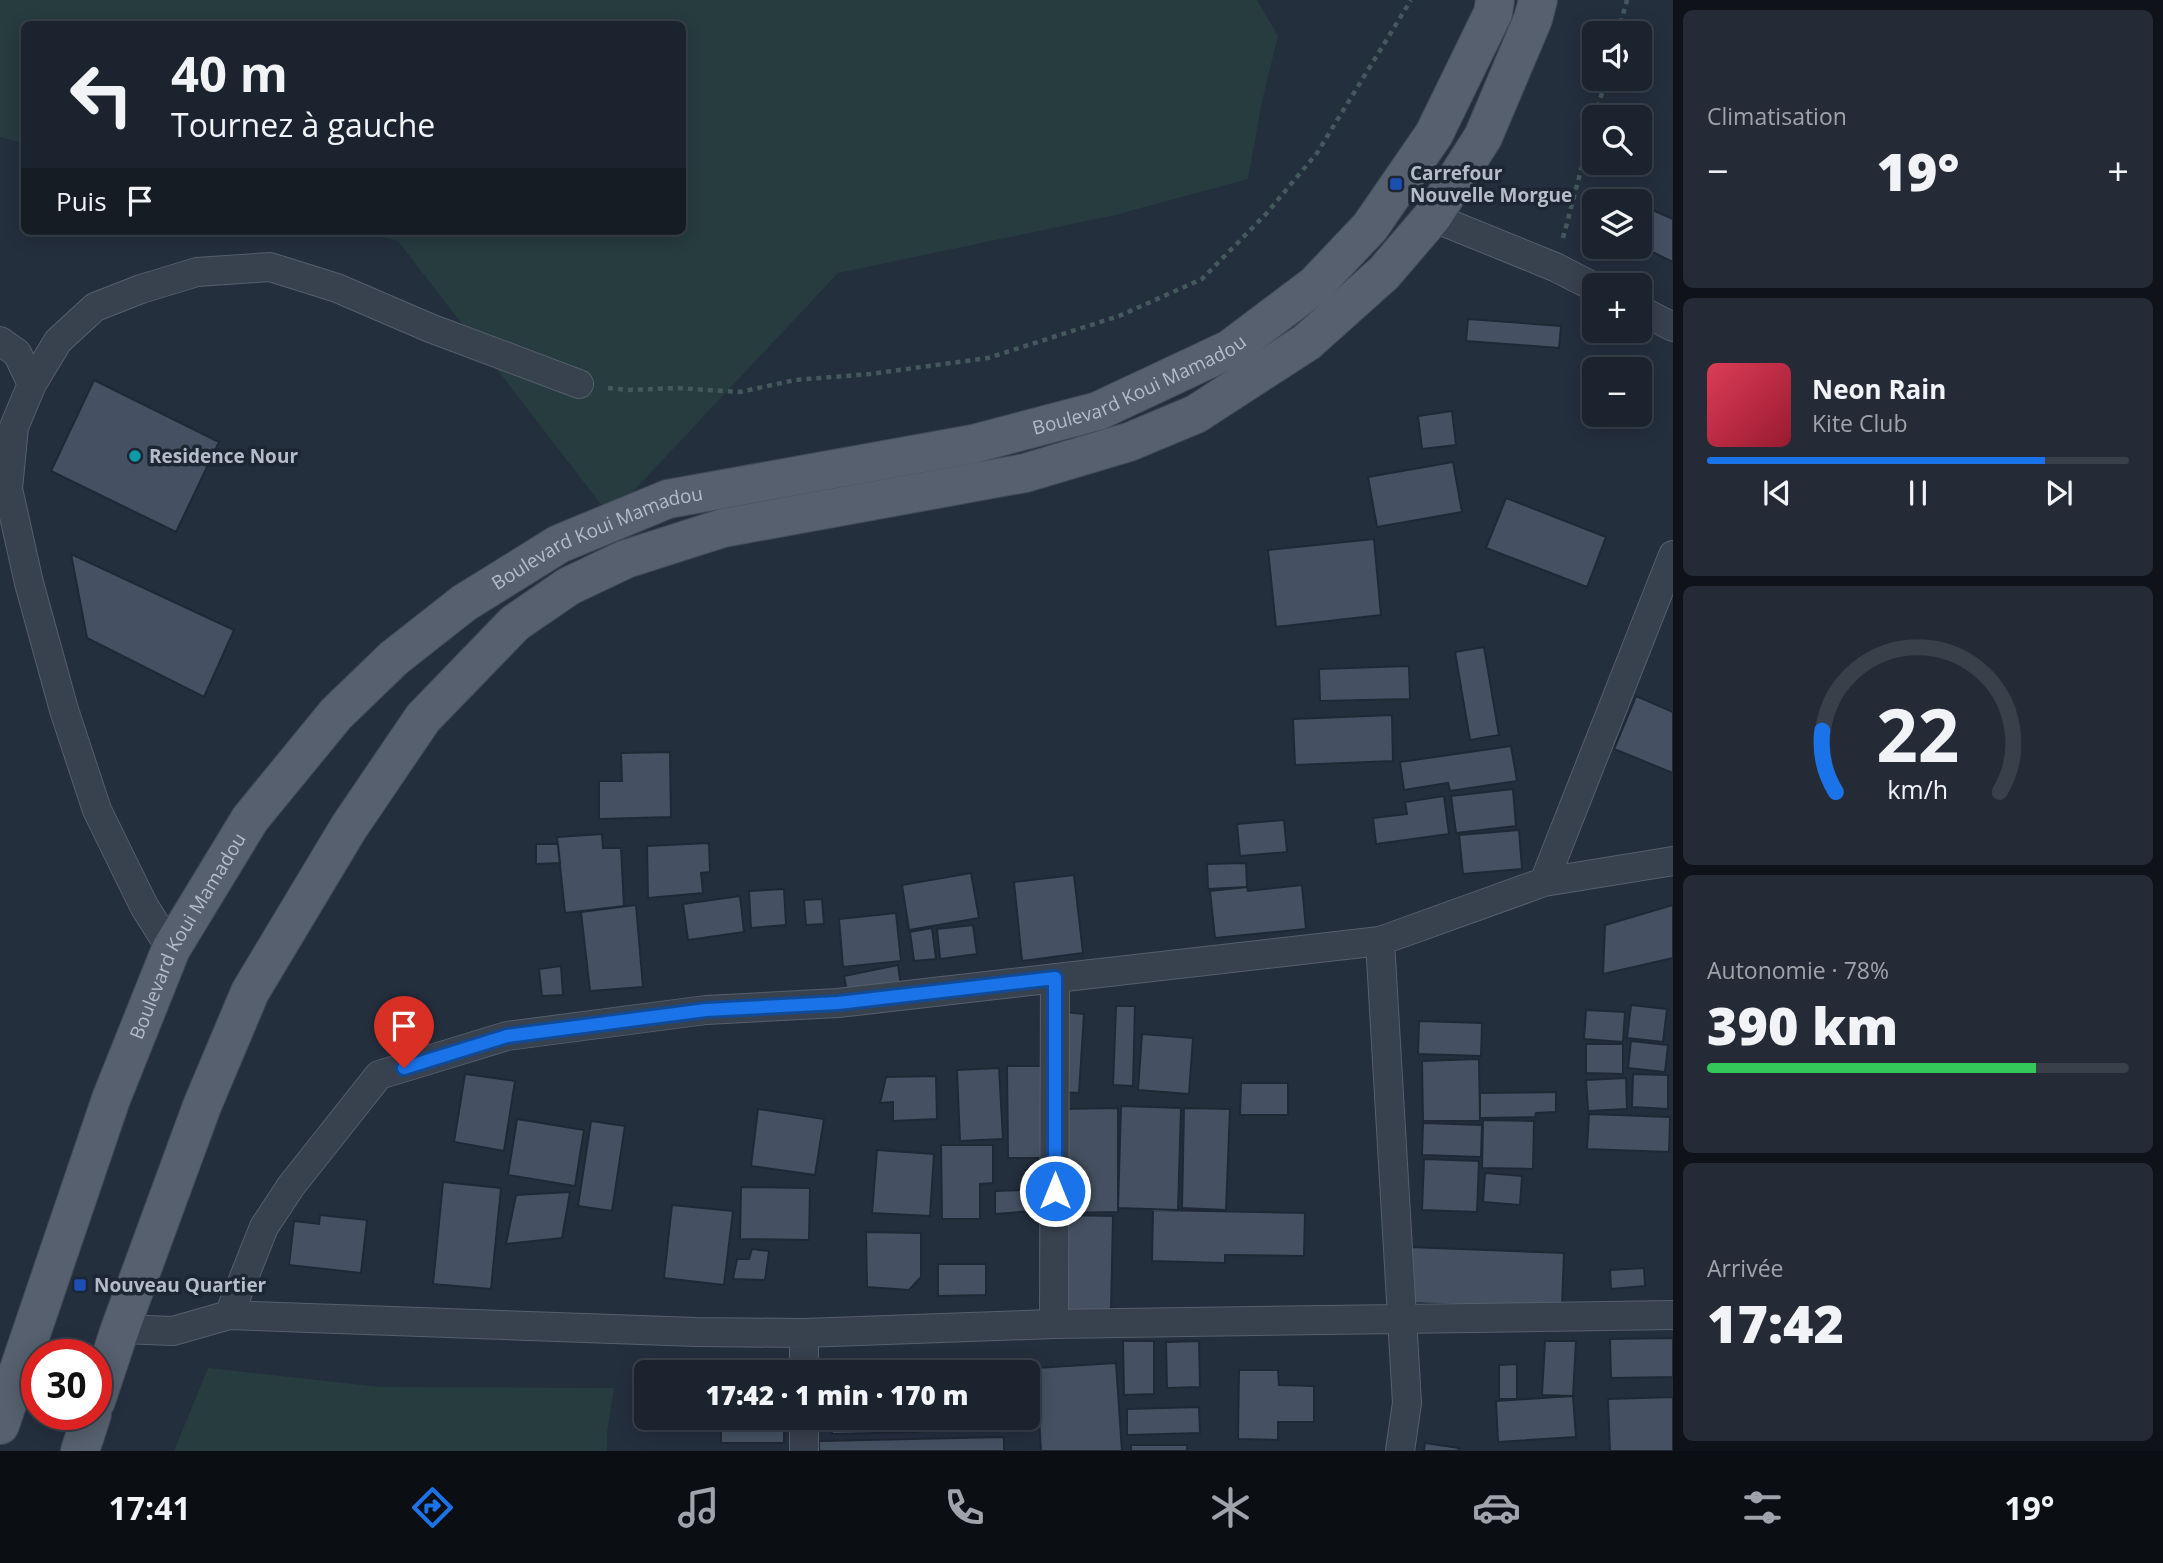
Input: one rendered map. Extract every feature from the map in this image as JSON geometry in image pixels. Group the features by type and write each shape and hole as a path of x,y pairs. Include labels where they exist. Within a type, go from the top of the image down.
{"main road":[{"name":"Boulevard Koui Mamadou","path":"0,1425 111,1099 171,949 250,820 336,715 394,657 464,603 559,544 668,499 973,444 1098,411 1230,349 1315,285 1370,227 1434,135 1493,13 1496,0"},
{"name":"Boulevard Koui Mamadou","path":"112,1353 202,1106 250,992 349,827 423,718 515,623 569,586 626,559 723,528 1025,473 1129,442 1196,414 1307,342 1384,273 1432,217 1483,137 1533,19 1538,0"},
{"path":"80,1451 87,1430"}],"street":[{"path":"1432,217 1555,267 1582,281"},
{"path":"171,949 144,906 97,810 64,710 29,583 8,489 14,427 32,384 58,341 95,307 141,289 197,272 270,267 337,288 430,328 579,384"},
{"path":"1652,316 1673,327"},
{"path":"0,341 18,353 32,384"},
{"path":"1544,883 1673,555"},
{"path":"229,1315 264,1227 291,1186 379,1076 507,1036 706,1010 838,1003 1380,941 1544,883 1673,861"},
{"path":"1380,941 1407,1403 1400,1451"},
{"path":"1054,1324 1055,978"},
{"path":"120,1329 173,1331 229,1315 696,1332 804,1333 1054,1324 1673,1315"},
{"path":"804,1333 804,1360"},
{"path":"804,1430 804,1451"}],"path":[{"path":"579,384 628,390 677,388 740,392 795,380 870,374 988,358 1119,316 1202,279 1266,214 1317,153 1411,0"},
{"path":"1621,21 1627,0"},
{"path":"1555,267 1582,167"}],"green space":[{"path":"0,0 1257,0 1278,36 1262,101 1248,179 1115,215 838,273 610,516 398,241 375,235 686,235 686,21 21,21 21,142 0,137"},
{"path":"208,1368 380,1387 614,1388 607,1451 174,1451"}],"building":[{"path":"1652,210 1673,219 1673,262 1652,252"},
{"path":"1468,319 1561,326 1559,348 1466,341"},
{"name":"Residence Nour","path":"94,380 219,442 176,532 51,471"},
{"path":"1452,411 1456,445 1422,449 1418,416"},
{"path":"1453,462 1462,512 1377,527 1368,477"},
{"path":"1506,498 1606,537 1587,587 1486,548"},
{"path":"1374,539 1381,615 1276,627 1268,550"},
{"path":"71,554 234,630 204,697 87,638"},
{"path":"1484,647 1499,735 1470,740 1455,652"},
{"path":"1409,666 1410,699 1320,701 1319,669"},
{"path":"1636,696 1673,712 1673,773 1614,749"},
{"path":"1392,715 1393,761 1295,765 1293,719"},
{"path":"1511,746 1517,781 1450,791 1448,783 1404,790 1400,762"},
{"path":"670,752 671,817 599,819 599,781 622,781 621,753"},
{"path":"1513,789 1516,826 1456,833 1451,796"},
{"path":"1444,796 1449,834 1376,844 1373,818 1407,814 1405,802"},
{"path":"1284,820 1287,852 1240,856 1237,824"},
{"path":"1519,830 1522,869 1463,874 1459,835"},
{"path":"602,834 603,848 621,848 624,906 565,913 557,837"},
{"path":"709,843 710,872 701,873 703,893 648,898 647,846"},
{"path":"536,844 558,844 560,863 536,864"},
{"path":"1246,863 1247,887 1208,889 1207,864"},
{"path":"971,873 979,918 909,930 902,885"},
{"path":"1074,875 1083,953 1022,961 1014,882"},
{"path":"1302,885 1306,929 1215,938 1210,891 1247,887 1248,891"},
{"path":"784,889 786,925 751,928 749,891"},
{"path":"740,896 744,932 688,940 683,904"},
{"path":"822,899 824,924 806,925 804,900"},
{"path":"636,905 643,987 590,991 581,912"},
{"path":"1673,905 1673,958 1603,974 1605,925"},
{"path":"896,913 901,961 843,967 839,919"},
{"path":"973,925 977,954 940,959 937,929"},
{"path":"932,928 936,959 914,961 910,932"},
{"path":"898,965 901,986 848,997 844,976"},
{"path":"561,966 563,995 542,996 539,969"},
{"path":"1631,1005 1667,1009 1663,1042 1627,1038"},
{"path":"1116,1006 1135,1006 1133,1086 1113,1085"},
{"path":"1586,1010 1625,1012 1623,1042 1584,1039"},
{"path":"1064,1012 1084,1014 1079,1093 1058,1092"},
{"path":"1419,1021 1482,1023 1481,1056 1418,1054"},
{"path":"1142,1034 1193,1038 1189,1094 1138,1090"},
{"path":"1631,1041 1668,1045 1665,1072 1628,1068"},
{"path":"1586,1044 1623,1044 1623,1074 1586,1073"},
{"path":"1479,1059 1480,1121 1423,1121 1422,1061"},
{"path":"1007,1066 1049,1066 1049,1158 1008,1158"},
{"path":"999,1068 1003,1139 960,1141 957,1070"},
{"path":"465,1074 515,1081 504,1151 454,1142"},
{"path":"1633,1074 1668,1075 1668,1109 1632,1107"},
{"path":"936,1076 937,1119 893,1121 893,1102 880,1103 886,1077"},
{"path":"1626,1078 1627,1109 1588,1111 1586,1080"},
{"path":"1241,1083 1288,1083 1288,1115 1240,1115"},
{"path":"1556,1092 1556,1112 1536,1113 1535,1117 1480,1118 1480,1093"},
{"path":"1121,1106 1181,1108 1178,1210 1118,1208"},
{"path":"1118,1108 1118,1212 1060,1213 1060,1109"},
{"path":"1184,1108 1230,1109 1226,1210 1182,1208"},
{"path":"758,1109 824,1119 815,1175 751,1166"},
{"path":"1589,1114 1670,1117 1669,1152 1587,1149"},
{"path":"517,1119 584,1130 575,1186 508,1175"},
{"path":"1483,1120 1534,1121 1533,1169 1482,1168"},
{"path":"591,1121 625,1126 612,1211 578,1206"},
{"path":"1423,1123 1482,1125 1481,1157 1422,1155"},
{"path":"941,1145 993,1145 993,1183 980,1184 980,1219 942,1219"},
{"path":"877,1150 934,1154 930,1216 872,1213"},
{"path":"1424,1159 1479,1161 1477,1212 1422,1210"},
{"path":"1046,1168 1046,1210 995,1214 995,1191 1023,1190 1025,1170"},
{"path":"1485,1173 1522,1176 1520,1205 1483,1202"},
{"path":"443,1182 501,1188 491,1289 433,1284"},
{"path":"741,1187 810,1188 809,1240 740,1239"},
{"path":"570,1192 562,1238 506,1244 516,1195"},
{"path":"672,1205 733,1211 724,1285 664,1278"},
{"path":"1153,1210 1305,1213 1304,1256 1225,1255 1225,1263 1152,1261"},
{"path":"320,1215 367,1220 361,1273 289,1265 294,1221 319,1224"},
{"path":"1062,1215 1113,1216 1111,1311 1060,1310"},
{"path":"866,1232 921,1233 921,1277 909,1290 867,1287"},
{"path":"1409,1247 1564,1253 1562,1308 1407,1303"},
{"path":"752,1249 769,1251 765,1280 733,1279 737,1259 749,1259"},
{"path":"938,1264 986,1264 986,1295 938,1296"},
{"path":"1644,1268 1645,1286 1611,1289 1610,1270"},
{"path":"1673,1338 1673,1377 1611,1378 1610,1339"},
{"path":"1123,1341 1154,1341 1154,1394 1124,1395"},
{"path":"1199,1341 1200,1387 1167,1388 1166,1342"},
{"path":"1545,1341 1576,1341 1573,1396 1542,1395"},
{"path":"1116,1363 1122,1451 1041,1451 1040,1368"},
{"path":"1517,1364 1517,1399 1499,1399 1499,1365"},
{"path":"1239,1370 1278,1370 1279,1385 1314,1386 1314,1422 1278,1422 1278,1440 1238,1439"},
{"path":"1573,1396 1576,1437 1498,1442 1496,1401"},
{"path":"1673,1397 1673,1451 1610,1451 1608,1399"},
{"path":"1199,1407 1200,1433 1127,1435 1127,1409"},
{"path":"721,1430 784,1430 784,1443 721,1443"},
{"path":"832,1430 918,1430 918,1432 832,1434"},
{"path":"1004,1437 1004,1451 819,1451 819,1441"},
{"path":"1425,1443 1459,1448 1458,1451 1424,1451"},
{"path":"1131,1445 1187,1445 1187,1451 1131,1451"}],"place":[{"name":"Carrefour Nouvelle Morgue","path":"1396,184"},
{"name":"Residence Nour","path":"135,456"},
{"name":"Nouveau Quartier","path":"80,1285"}],"route":[{"path":"404,1068 507,1036 706,1010 838,1003 1055,978 1055,1191"}]}
